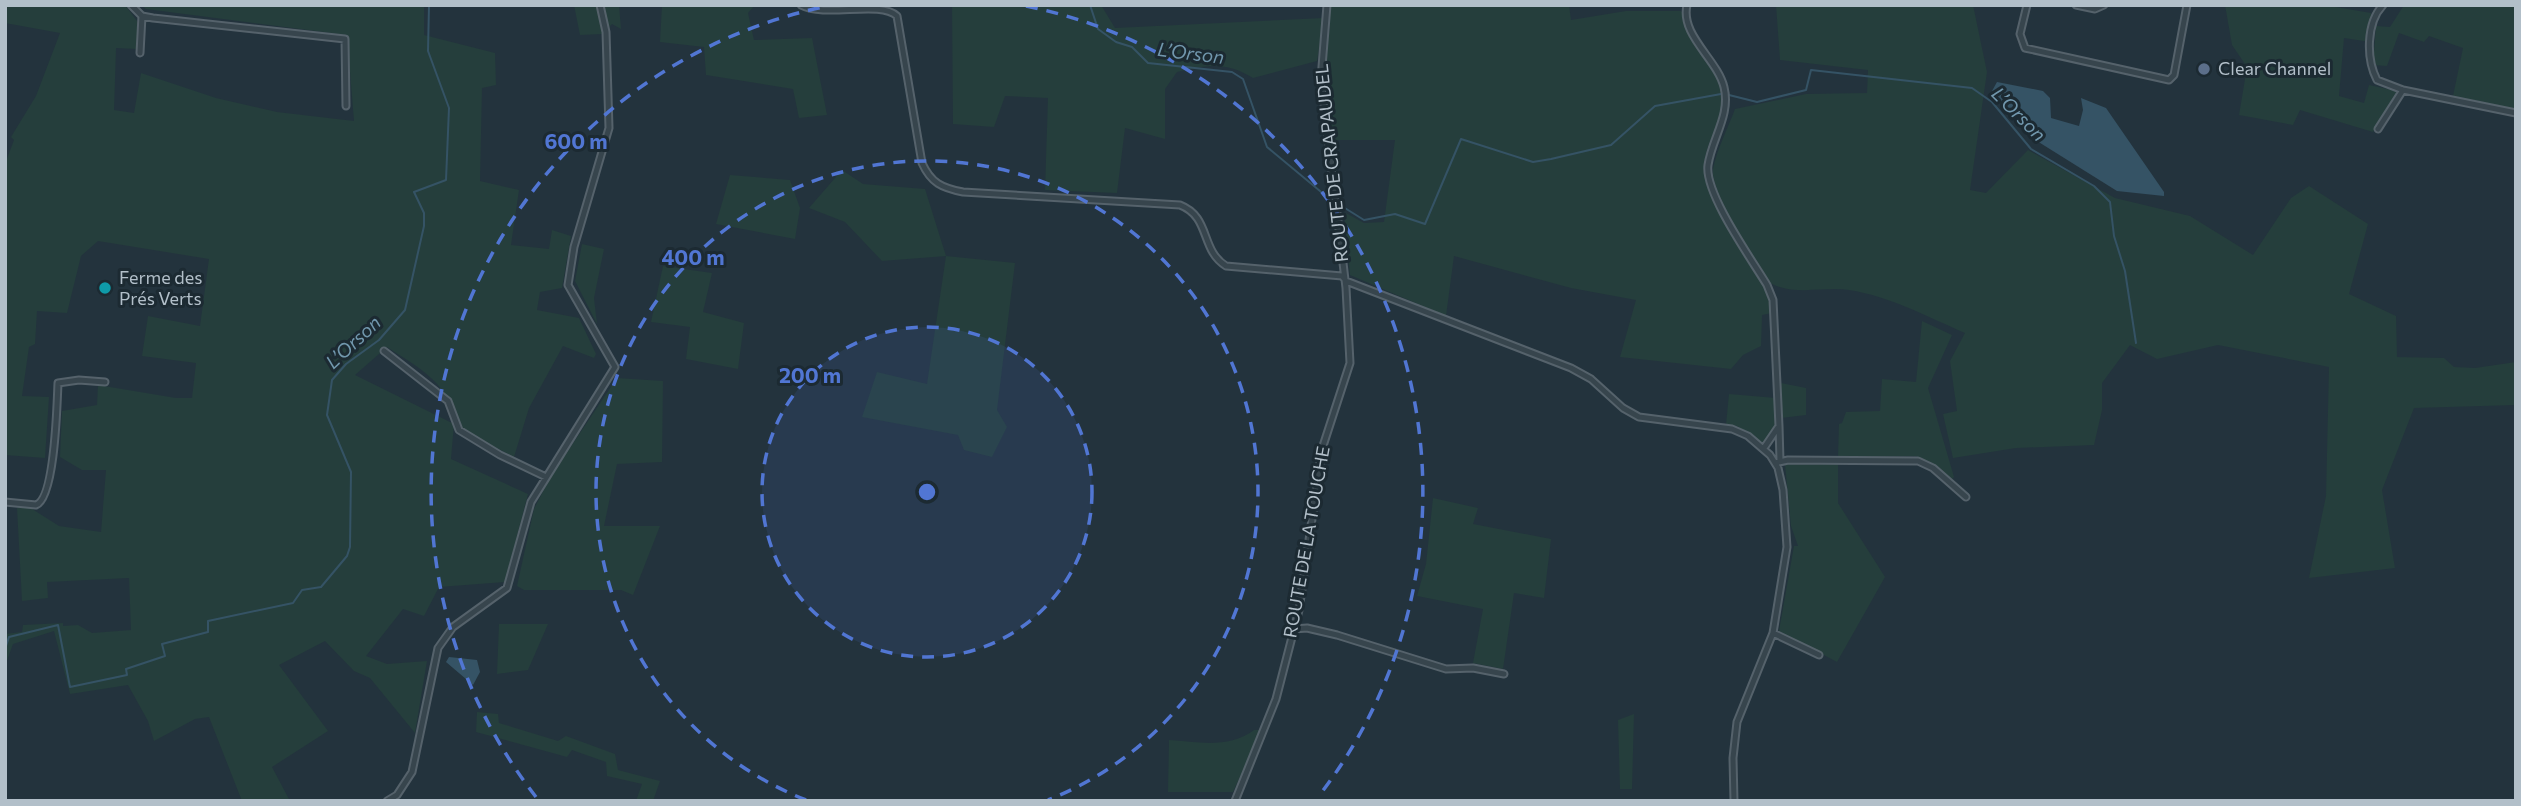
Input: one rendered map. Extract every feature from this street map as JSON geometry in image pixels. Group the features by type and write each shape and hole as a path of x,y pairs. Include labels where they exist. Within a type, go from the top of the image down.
{"street":[{"path":"131,5 142,16 345,39 346,106"},
{"path":"387,801 397,795 412,772 438,648 453,627 507,587 531,502 615,367 568,285 574,247 609,128 606,32 600,5"},
{"path":"801,5 819,10 884,10 897,16 922,163 927,174 942,187 963,192 1180,205 1198,216 1214,259 1226,266 1345,279 1571,368 1591,379 1615,402 1640,417 1732,429 1748,436 1777,462 1918,461 1933,468 1966,497"},
{"name":"ROUTE DE CRAPAUDEL","path":"1326,5 1321,79 1345,279"},
{"path":"1687,5 1686,18 1691,31 1718,70 1724,88 1725,112 1707,167 1709,178 1719,205 1767,285 1773,300 1779,426 1777,462 1788,532 1773,633 1737,722 1733,758 1734,801"},
{"path":"2027,5 2020,34 2020,42 2025,48 2169,80 2174,75 2187,5"},
{"path":"2076,5 2095,9 2104,5"},
{"path":"2383,5 2374,16 2370,46 2373,71 2385,85 2516,113"},
{"path":"140,53 142,16"},
{"path":"2378,129 2403,90"},
{"name":"ROUTE DE LA TOUCHE","path":"1235,801 1272,712 1294,629 1322,449 1350,363 1345,279"},
{"path":"384,351 448,401 459,430 471,439 546,477"},
{"path":"5,502 36,505 44,498 56,442 58,383 79,380 105,382"},
{"path":"1764,449 1779,426"},
{"path":"1294,629 1307,628 1337,635 1446,669 1473,668 1504,674"},
{"path":"1773,633 1819,655"}],"green space":[{"path":"5,5 125,5 137,21 137,49 116,48 114,110 134,113 141,73 216,98 277,112 354,121 347,35 146,9 141,5 424,5 424,35 495,53 496,85 482,88 480,181 519,190 511,245 549,249 552,230 571,236 562,288 540,292 537,310 579,318 596,354 594,358 563,346 529,408 514,457 461,429 448,400 433,380 387,347 355,375 454,424 451,459 528,494 505,582 439,587 424,616 403,609 366,656 387,664 427,661 415,733 370,678 354,671 325,641 279,665 328,731 272,767 290,801 242,801 209,717 195,719 154,741 148,721 128,685 70,694 54,631 13,644 5,666 5,634 22,632 23,625 63,623 63,626 78,625 92,633 131,630 129,578 47,582 48,598 22,601 17,508 29,507 59,526 101,532 106,470 82,470 60,457 62,411 97,405 98,385 176,398 192,398 196,363 142,356 148,316 200,326 209,259 98,241 81,256 67,313 37,311 35,344 29,347 22,396 49,397 45,458 5,455 5,164 14,140 11,137 36,96 60,33 5,23"},
{"path":"574,5 619,5 621,29 612,24 602,34 580,35"},
{"path":"662,5 755,5 748,13 754,40 812,38 827,115 799,118 793,89 706,75 704,47 660,42"},
{"path":"952,5 1101,5 1115,28 1324,18 1317,61 1253,78 1234,69 1216,66 1177,72 1165,89 1165,139 1125,128 1117,193 1045,190 1048,98 1005,96 994,127 953,124"},
{"path":"1330,5 1569,5 1571,20 1626,11 1681,11 1713,66 1721,90 1721,112 1707,151 1704,170 1721,214 1751,262 1767,295 1772,313 1762,315 1761,346 1743,355 1731,369 1620,357 1636,300 1571,288 1454,256 1446,316 1350,275 1344,212 1364,223 1384,222 1395,140 1332,140 1325,57 1330,27"},
{"path":"1776,5 1973,5 1987,72 1970,190 1986,193 2028,150 2115,198 2190,216 2253,255 2291,198 2309,186 2368,224 2349,294 2396,316 2397,357 2444,358 2454,367 2475,368 2516,362 2516,405 2414,408 2382,490 2395,568 2309,578 2326,496 2329,367 2218,345 2157,359 2130,345 2102,383 2102,410 2094,445 2016,448 1953,458 1943,414 1957,411 1950,361 1965,333 1908,308 1864,293 1839,289 1794,290 1774,285 1765,279 1751,259 1718,191 1713,169 1735,109 1806,94 1867,93 1868,70 1780,60"},
{"path":"2225,5 2324,5 2371,13 2370,42 2344,38 2339,96 2364,103 2369,85 2397,91 2373,132 2300,110 2293,125 2239,115 2247,67 2232,45"},
{"path":"2404,5 2516,5 2516,109 2453,96 2463,48 2429,36 2424,42 2399,33 2387,66 2373,65 2376,26 2390,27"},
{"path":"842,170 863,184 925,189 946,256 882,261 845,222 809,208"},
{"path":"730,175 790,180 800,208 795,239 716,224"},
{"path":"582,244 604,249 594,298 597,324 575,281"},
{"path":"946,256 1015,263 997,410 1007,427 992,457 964,450 958,435 862,417 877,372 927,384"},
{"path":"663,266 712,273 703,312 744,323 738,369 686,359 690,327 651,322"},
{"path":"1922,321 1952,335 1928,388 1954,477 1952,479 1935,465 1916,456 1838,457 1839,424 1846,412 1880,411 1882,379 1916,382"},
{"path":"617,378 663,381 662,462 617,464 604,526 660,526 633,595 621,590 524,590 517,586 534,509 551,476"},
{"path":"1781,383 1806,388 1806,415 1781,418"},
{"path":"1729,394 1776,398 1777,417 1774,429 1763,443 1737,426 1726,425"},
{"path":"1838,462 1838,503 1885,577 1837,662 1779,631 1794,546 1798,546 1791,526 1785,464"},
{"path":"1433,498 1478,508 1473,524 1551,539 1544,598 1514,593 1503,669 1473,663 1483,609 1417,596 1426,564"},
{"path":"499,624 548,624 528,670 497,674"},
{"path":"477,712 498,714 499,723 558,741 566,736 615,754 618,770 660,781 653,801 636,801 642,784 607,776 606,762 572,750 567,757 476,732"},
{"path":"1634,714 1632,789 1620,789 1618,720"},
{"path":"1254,730 1262,730 1233,792 1168,792 1169,740 1224,742"}],"water":[{"path":"1997,82 2043,91 2050,98 2051,118 2079,126 2083,110 2081,98 2106,108 2164,192 2164,196 2117,191 2037,141 1992,91"},
{"path":"449,657 477,660 480,672 473,685 446,662"}],"waterway":[{"name":"L’Orson","path":"5,649 9,637 58,625 70,687 127,675 126,669 165,656 162,644 208,632 208,621 293,603 302,590 321,587 347,556 350,547 351,472 327,415 332,380 346,364 379,340 405,310 424,226 424,213 414,192 446,180 449,108 428,51 429,5"},
{"name":"L’Orson","path":"1090,5 1098,29 1116,42 1132,47 1148,63 1232,72 1243,79 1267,147 1332,201"},
{"name":"L’Orson","path":"1729,95 1757,102 1806,90 1811,70 1972,88 1992,102 2031,149 2094,186 2110,202 2114,236 2125,271 2136,343"},
{"name":"L’Orson","path":"1340,205 1364,220 1395,214 1425,224 1461,139 1533,162 1551,159 1611,145 1655,106 1721,94"}],"place":[{"name":"Clear Channel","path":"2204,69"},
{"name":"Ferme des Prés Verts","path":"105,288"}]}
